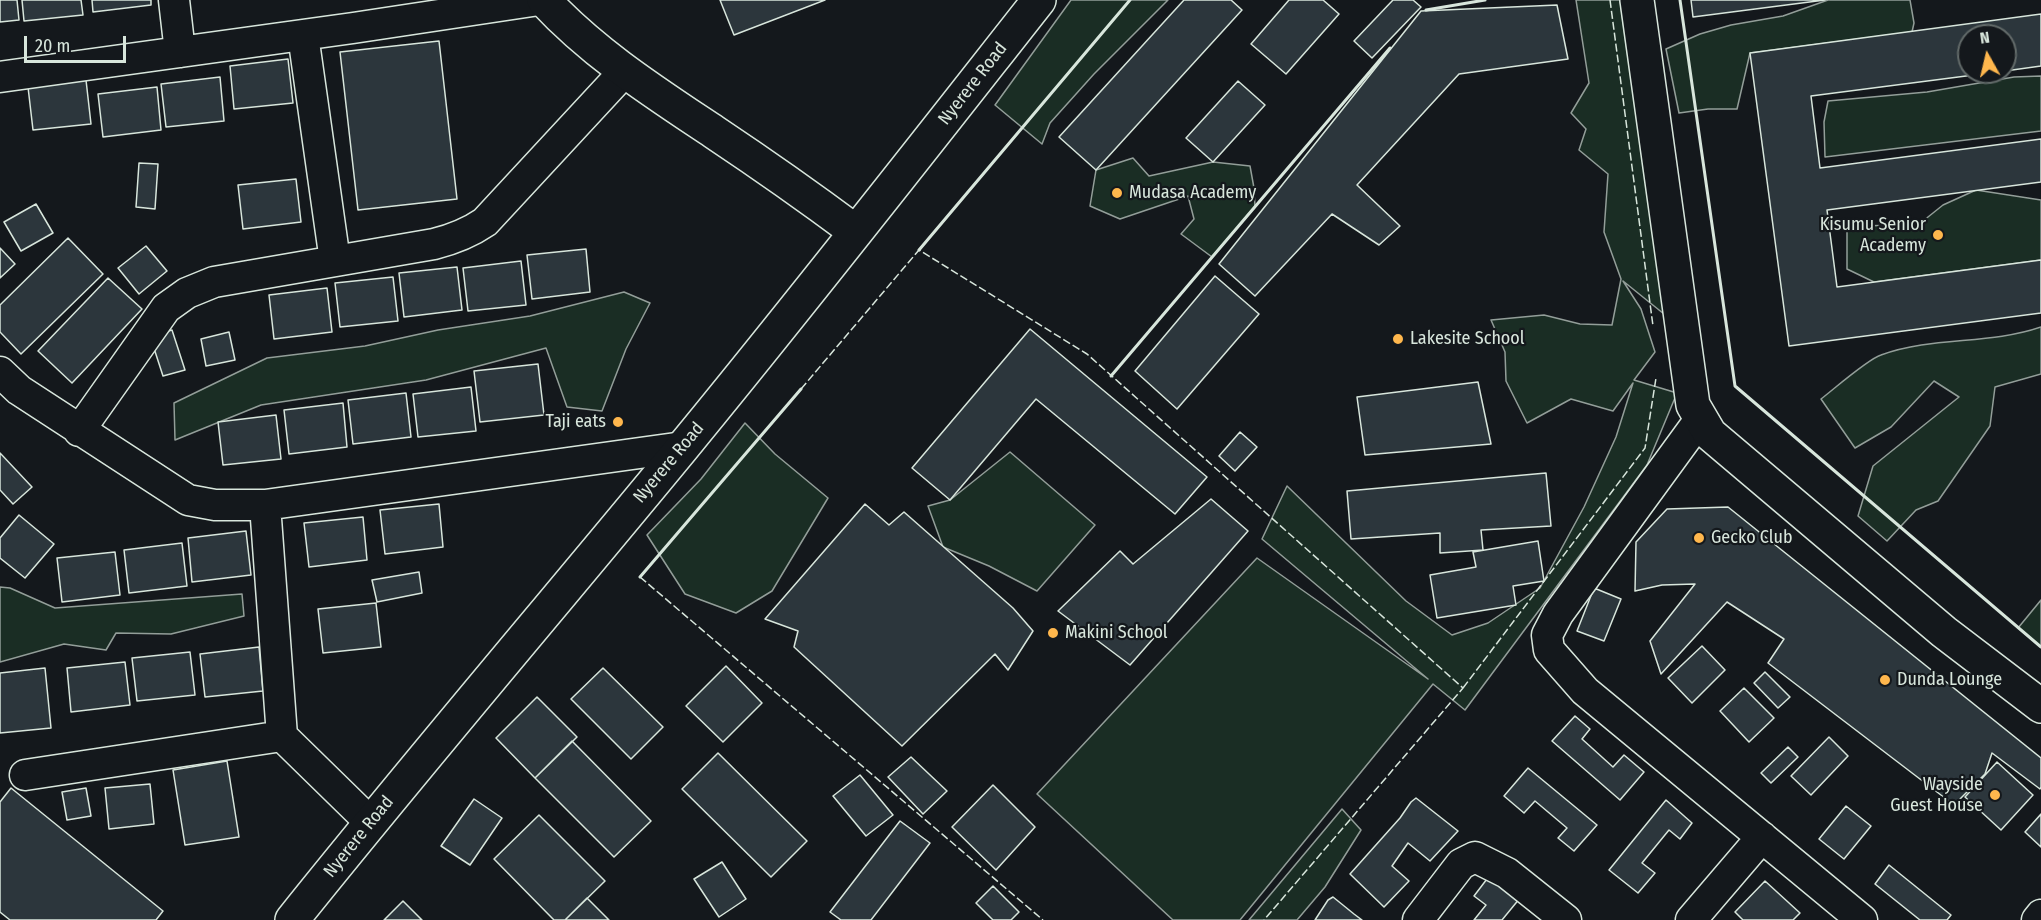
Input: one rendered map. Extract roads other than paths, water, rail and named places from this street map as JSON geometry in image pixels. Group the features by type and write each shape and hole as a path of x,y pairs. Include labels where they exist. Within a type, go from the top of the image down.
{"street":[{"path":"174,0 180,52"},
{"path":"0,77 539,0"},
{"path":"544,0 564,22 624,72 781,177 856,232"},
{"name":"Nyerere Road","path":"292,920 370,822 683,447 1039,0"},
{"path":"1638,0 1693,405 1710,434 1944,632 2041,706"},
{"path":"303,35 335,261"},
{"path":"79,431 166,308 187,293 214,282 434,244 470,232 485,222 624,72"},
{"path":"0,372 19,390 79,431 188,500 215,505 265,505 683,447"},
{"path":"1701,418 1558,614 1547,634 1549,650 1585,691 1862,920"},
{"path":"265,505 282,736 370,822"},
{"path":"25,775 282,736"},
{"path":"1691,920 1762,837"},
{"path":"1418,920 1461,864 1475,857 1507,873 1566,920"},
{"path":"2037,920 2041,915"}],"place":[{"name":"Mudasa Academy","path":"1117,193"},
{"name":"Kisumu Senior Academy","path":"1938,235"},
{"name":"Lakesite School","path":"1398,339"},
{"name":"Taji eats","path":"618,422"},
{"name":"Gecko Club","path":"1699,538"},
{"name":"Makini School","path":"1053,633"},
{"name":"Dunda Lounge","path":"1885,680"},
{"name":"Wayside Guest House","path":"1995,795"}]}
